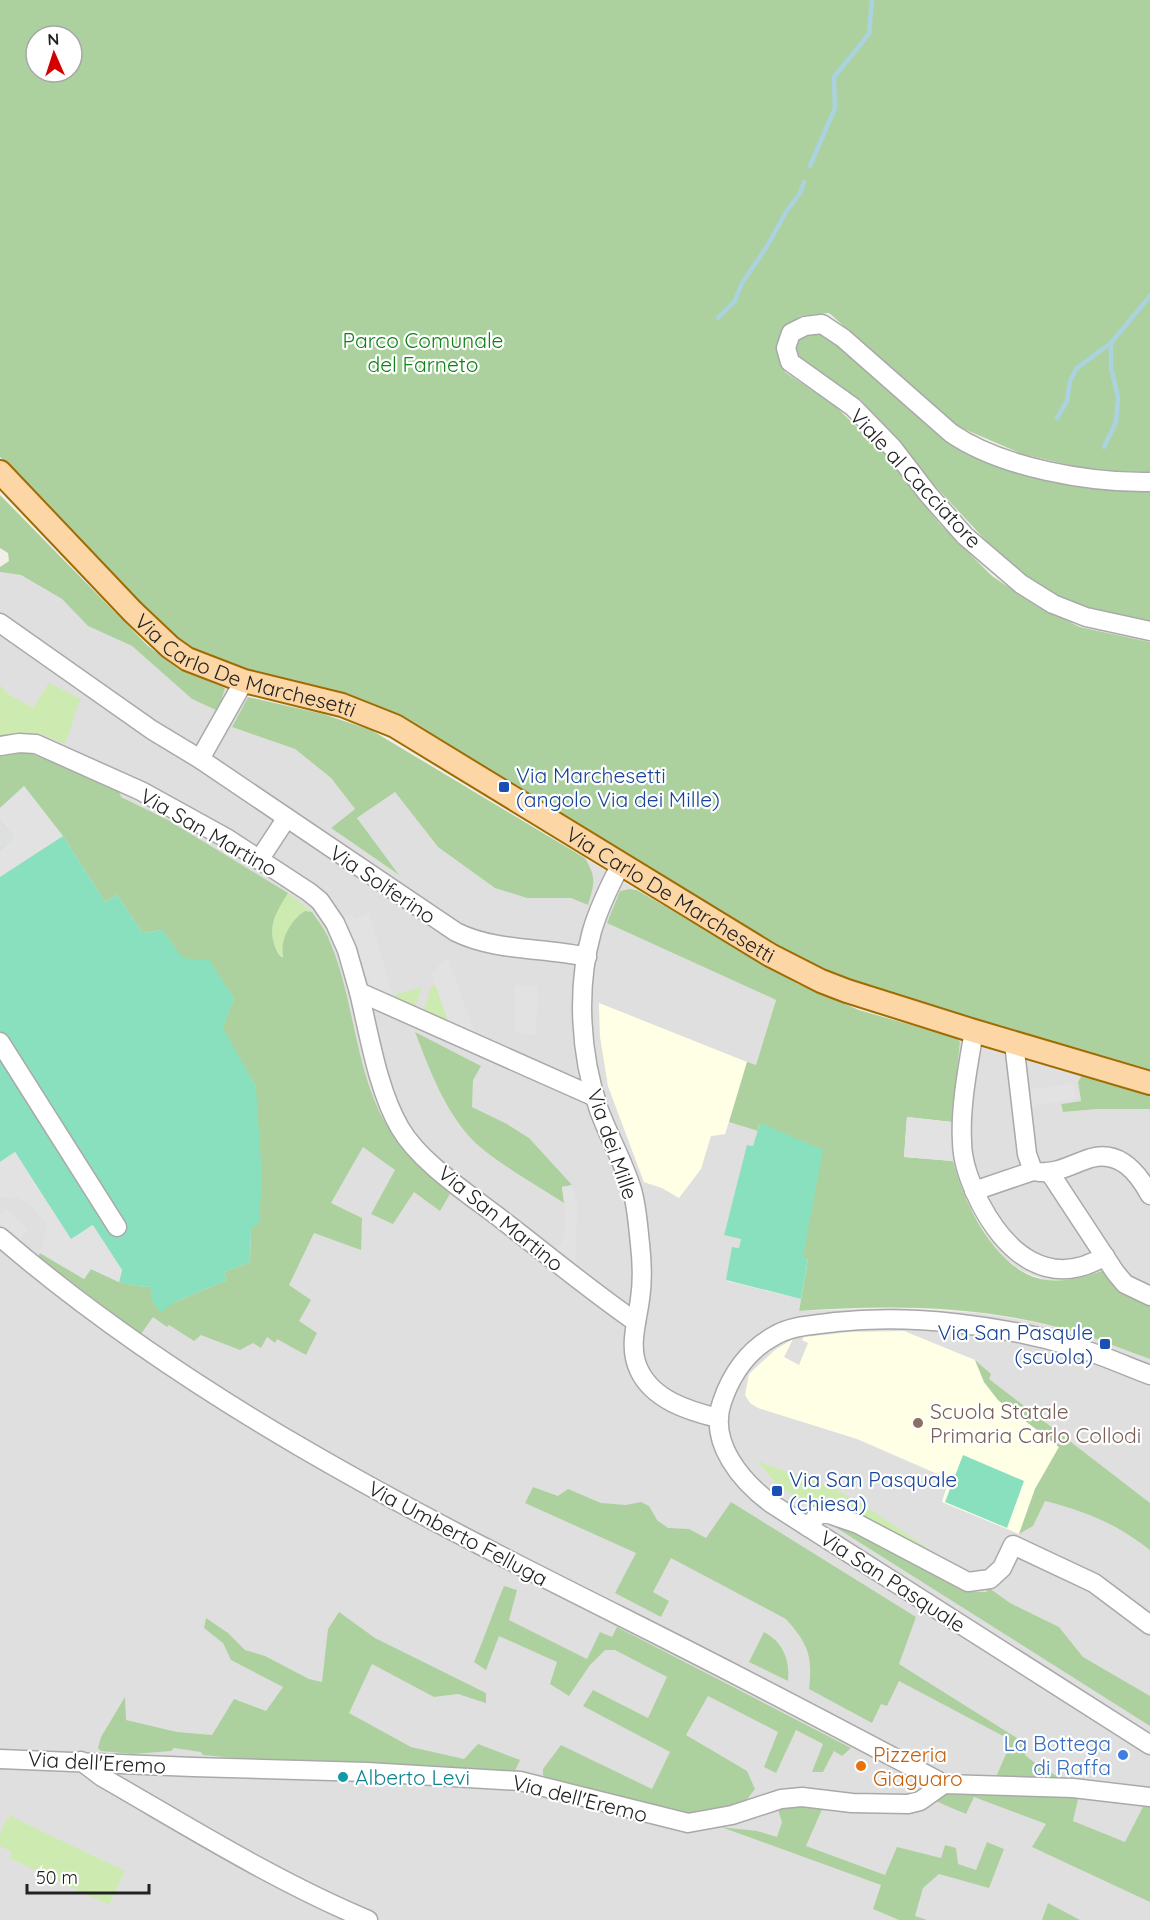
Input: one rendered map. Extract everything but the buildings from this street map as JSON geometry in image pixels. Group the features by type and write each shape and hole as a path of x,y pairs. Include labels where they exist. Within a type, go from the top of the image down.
{"main road":[{"name":"Via Carlo De Marchesetti","path":"0,472 127,606 170,647 203,666 244,681 342,705 395,726 770,955 812,977 886,1005 1150,1083"}],"street":[{"name":"Viale al Cacciatore","path":"1150,482 1096,480 1021,465 968,445 951,433 843,338 822,324 804,326 791,333 786,348 790,362 853,407 892,447 928,494 965,536 1021,584 1053,604 1086,617 1150,631"},
{"name":"Via Solferino","path":"0,623 123,711 200,759 429,915 464,936 516,949 568,953 586,957"},
{"path":"200,759 244,681"},
{"name":"Via San Martino","path":"0,747 19,742 36,744 141,791 228,839 320,901 329,912 347,950 380,1078 394,1115 416,1150 462,1189 636,1322"},
{"path":"259,860 286,819"},
{"name":"Via dei Mille","path":"621,864 600,908 586,957 583,980 583,1029 595,1097 632,1190 637,1217 642,1273 634,1356 640,1372 665,1399 697,1413 718,1418"},
{"path":"359,992 595,1097"},
{"path":"974,1031 966,1073 962,1141 965,1166 988,1219 1003,1240 1026,1260 1041,1266 1069,1268 1091,1264 1105,1256"},
{"path":"0,1042 117,1227"},
{"path":"1014,1043 1027,1154 1125,1284 1150,1296"},
{"path":"974,1191 1093,1158 1111,1158 1128,1165 1137,1173 1150,1195"},
{"name":"Via Umberto Felluga","path":"0,1237 55,1283 131,1340 241,1412 314,1456 505,1558 793,1703 944,1784"},
{"name":"Via San Pasquale","path":"1150,1375 1078,1348 1013,1332 939,1322 856,1320 804,1326 774,1335 748,1356 729,1381 718,1418 723,1445 737,1471 752,1489 1150,1745"},
{"path":"808,1527 818,1515 825,1513 832,1515 858,1524 968,1582 990,1579 1002,1568 1013,1545 1094,1583 1150,1625"},
{"name":"Via dell'Eremo","path":"0,1759 367,1772 520,1781 688,1823 732,1815 781,1798 802,1797 852,1803 908,1804 920,1801 944,1784"},
{"path":"81,1761 102,1777 266,1871 328,1903 368,1920"},
{"path":"944,1784 1073,1788 1150,1797"}],"shaded area":[{"path":"0,572 21,575 62,599 88,626 132,646 192,699 217,710 225,688 248,697 232,727 295,749 331,778 355,809 331,828 397,874 357,818 395,792 438,847 527,898 571,898 591,869 585,858 637,890 620,891 608,923 776,1000 756,1066 599,1003 600,1036 608,1086 644,1182 676,1195 711,1136 725,1134 729,1122 758,1131 753,1146 748,1145 724,1234 741,1239 739,1248 733,1247 726,1281 801,1299 799,1311 896,1308 979,1313 1029,1321 1080,1333 1150,1359 1150,1920 0,1920"},
{"path":"24,786 63,836 0,877 0,850 14,837 0,821 0,808"},
{"path":"369,913 392,993 380,993 370,984 341,918 352,914 355,919"},
{"path":"448,959 477,1038 449,1024 432,975 441,962"},
{"path":"515,985 538,986 536,1035 515,1033"},
{"path":"599,1003 747,1062 725,1134 711,1136 701,1169 679,1198 662,1188 644,1182 608,1086 600,1036"},
{"path":"953,1035 1082,1075 1078,1082 1081,1101 1061,1104 1063,1112 1150,1109 1150,1305 1138,1302 1117,1290 1102,1271 1079,1279 1046,1280 1022,1271 1003,1257 992,1245 958,1181 953,1161 952,1122 960,1042"},
{"path":"1073,1083 1076,1099 1021,1108 1020,1091"},
{"path":"907,1117 952,1122 953,1161 904,1157"},
{"path":"15,1152 71,1239 93,1225 122,1270 119,1282 91,1269 84,1279 40,1253 47,1224 27,1202 18,1198 0,1197 0,1162"},
{"path":"572,1185 577,1204 576,1264 556,1249 562,1242 565,1231 566,1214 562,1187"},
{"path":"6,1209 28,1229 20,1240 0,1222 0,1215"},
{"name":"Scuola Statale Primaria Carlo Collodi","path":"904,1331 975,1360 984,1382 998,1400 1059,1447 1035,1489 1019,1534 942,1502 949,1479 857,1439 758,1408 750,1403 745,1395 749,1374 776,1349 793,1339 784,1357 799,1365 808,1343 802,1340 804,1337 850,1332"}],"green space":[{"name":"Parco Comunale del Farneto","path":"0,0 1150,0 1150,472 1095,471 1022,454 957,426 829,313 800,316 781,337 778,357 785,372 835,406 887,456 939,523 992,576 1035,605 1080,627 1150,642 1150,1075 844,979 791,956 516,789 263,677 194,651 173,636 0,457"},
{"path":"819,333 837,341 948,439 1150,489 1150,622 1077,606 1037,586 989,544 922,472 861,400 811,367 795,352 800,337"},
{"path":"0,495 147,645 178,669 225,688 218,711 192,699 132,646 88,626 62,599 21,575 0,572 0,567 9,561 8,553 0,548"},
{"path":"49,683 81,699 65,744 36,733 0,736 0,685 8,694 33,708"},
{"path":"248,697 323,714 371,730 585,858 593,876 588,905 571,898 527,898 495,888 438,847 395,792 357,818 399,875 331,828 355,809 331,778 295,749 232,727"},
{"path":"30,753 57,764 70,765 117,786 121,797 168,820 288,893 274,918 272,932 276,949 283,958 283,945 288,929 305,911 312,912 327,935 336,956 370,1090 379,1111 401,1145 450,1194 440,1211 414,1192 393,1224 371,1214 395,1170 363,1147 331,1203 362,1218 361,1250 314,1233 289,1285 311,1300 299,1321 317,1333 306,1355 277,1339 275,1343 267,1337 261,1348 253,1343 240,1350 201,1335 194,1341 153,1317 141,1334 38,1257 40,1253 84,1279 91,1269 119,1282 151,1287 175,1302 227,1280 224,1272 250,1262 256,1087 222,1028 234,998 183,959 162,930 143,933 117,895 105,902 63,836 24,786 0,808 0,756"},
{"path":"24,786 63,836 105,902 117,895 143,933 162,930 183,958 209,960 234,998 223,1028 256,1087 262,1179 259,1223 251,1228 250,1262 224,1272 227,1280 175,1302 161,1312 151,1300 151,1287 119,1282 122,1270 92,1225 71,1240 15,1152 0,1162 0,850 14,837 0,821 0,808"},
{"path":"637,890 798,984 859,1010 957,1038 960,1042 952,1122 907,1117 904,1157 953,1161 965,1197 986,1235 1013,1265 1029,1275 1047,1280 1061,1280 1102,1271 1123,1292 1135,1300 1150,1305 1150,1359 1047,1324 977,1312 905,1308 799,1311 808,1259 803,1258 759,1124 758,1131 729,1122 747,1062 756,1065 776,1000 607,923 620,891"},
{"path":"288,893 312,912 305,911 300,914 284,958 274,946 271,929 274,915"},
{"path":"436,984 449,1024 423,1013 430,989"},
{"path":"422,987 414,1010 395,1001 394,995"},
{"path":"415,1032 481,1066 473,1080 472,1107 529,1138 572,1185 562,1187 564,1203 499,1162 467,1134 443,1098"},
{"path":"1082,1075 1150,1096 1150,1109 1063,1112 1061,1104 1081,1101 1078,1082"},
{"path":"760,1123 823,1150 803,1257 808,1259 801,1299 726,1280 732,1247 739,1248 741,1239 724,1235 747,1145 753,1146"},
{"path":"975,1360 991,1374 989,1379 1150,1503 1150,1550 1125,1532 1100,1520 1045,1501 1033,1526 1019,1534 1035,1489 1059,1447 998,1400 984,1382"},
{"path":"963,1455 1024,1481 1007,1528 945,1502"},
{"path":"757,1461 831,1487 864,1505 936,1554 934,1557 829,1504 822,1504 813,1510 778,1485"},
{"path":"533,1487 558,1496 568,1489 601,1503 626,1505 641,1502 649,1506 657,1520 668,1528 689,1529 706,1538 731,1502 916,1617 899,1664 1028,1745 1025,1755 1066,1781 996,1777 1009,1747 1005,1737 899,1681 887,1706 881,1704 872,1723 809,1689 810,1668 807,1651 804,1643 786,1619 671,1558 653,1592 669,1601 661,1617 615,1593 636,1553 525,1503"},
{"path":"832,1525 838,1525 971,1592 986,1592 989,1588 1010,1603 1059,1627 1083,1657 1150,1696 1150,1726"},
{"path":"504,1586 517,1590 509,1620 587,1659 600,1632 612,1637 617,1627 851,1748 842,1756 834,1751 823,1772 812,1772 823,1744 796,1730 776,1773 764,1767 778,1732 708,1696 686,1735 747,1771 755,1789 744,1803 699,1817 551,1782 543,1775 543,1769 561,1745 652,1789 670,1752 583,1706 593,1690 648,1718 667,1677 615,1650 605,1650 590,1665 569,1696 550,1684 557,1662 499,1636 486,1670 474,1662"},
{"path":"339,1612 375,1638 486,1693 486,1703 458,1694 434,1697 372,1664 349,1713 411,1747 464,1759 478,1744 520,1760 514,1773 242,1759 203,1755 201,1752 174,1748 171,1751 133,1754 101,1751 98,1748 101,1737 125,1697 126,1720 177,1732 212,1735 234,1699 266,1711 283,1687 231,1660 223,1643 204,1628 206,1618 228,1633 245,1650 265,1656 309,1679 322,1682 328,1629"},
{"path":"764,1632 776,1641 784,1652 788,1666 788,1681 749,1662"},
{"path":"950,1790 1079,1795 1073,1821 1125,1842 1145,1803 1150,1803 1150,1902 1032,1847 1046,1824 974,1797 966,1814 933,1800"},
{"path":"815,1805 823,1807 806,1846 885,1875 897,1847 941,1858 945,1845 956,1848 958,1864 976,1870 987,1842 1004,1849 989,1888 939,1874 923,1888 915,1916 927,1920 899,1920 873,1909 881,1885 721,1827 757,1831 777,1837 782,1822 777,1807"},
{"path":"14,1814 14,1818 125,1871 109,1905 9,1858 12,1852 0,1846 0,1836 4,1824"},
{"path":"1048,1903 1080,1920 1042,1920"}],"waterway":[{"path":"810,166 835,108 834,77 869,34 872,0"},
{"path":"718,318 735,301 742,283 800,193 804,182"},
{"path":"1057,418 1067,401 1070,381 1077,368 1111,343 1150,296"},
{"path":"1104,447 1116,422 1118,397 1111,368 1111,343"}],"place":[{"name":"Via Marchesetti (angolo Via dei Mille)","path":"504,787"},
{"name":"Via San Pasqule (scuola)","path":"1105,1344"},
{"name":"Scuola Statale Primaria Carlo Collodi","path":"918,1423"},
{"name":"Via San Pasquale (chiesa)","path":"777,1491"},
{"name":"La Bottega di Raffa","path":"1123,1755"},
{"name":"Pizzeria Giaguaro","path":"861,1766"},
{"name":"Alberto Levi","path":"343,1777"}]}
